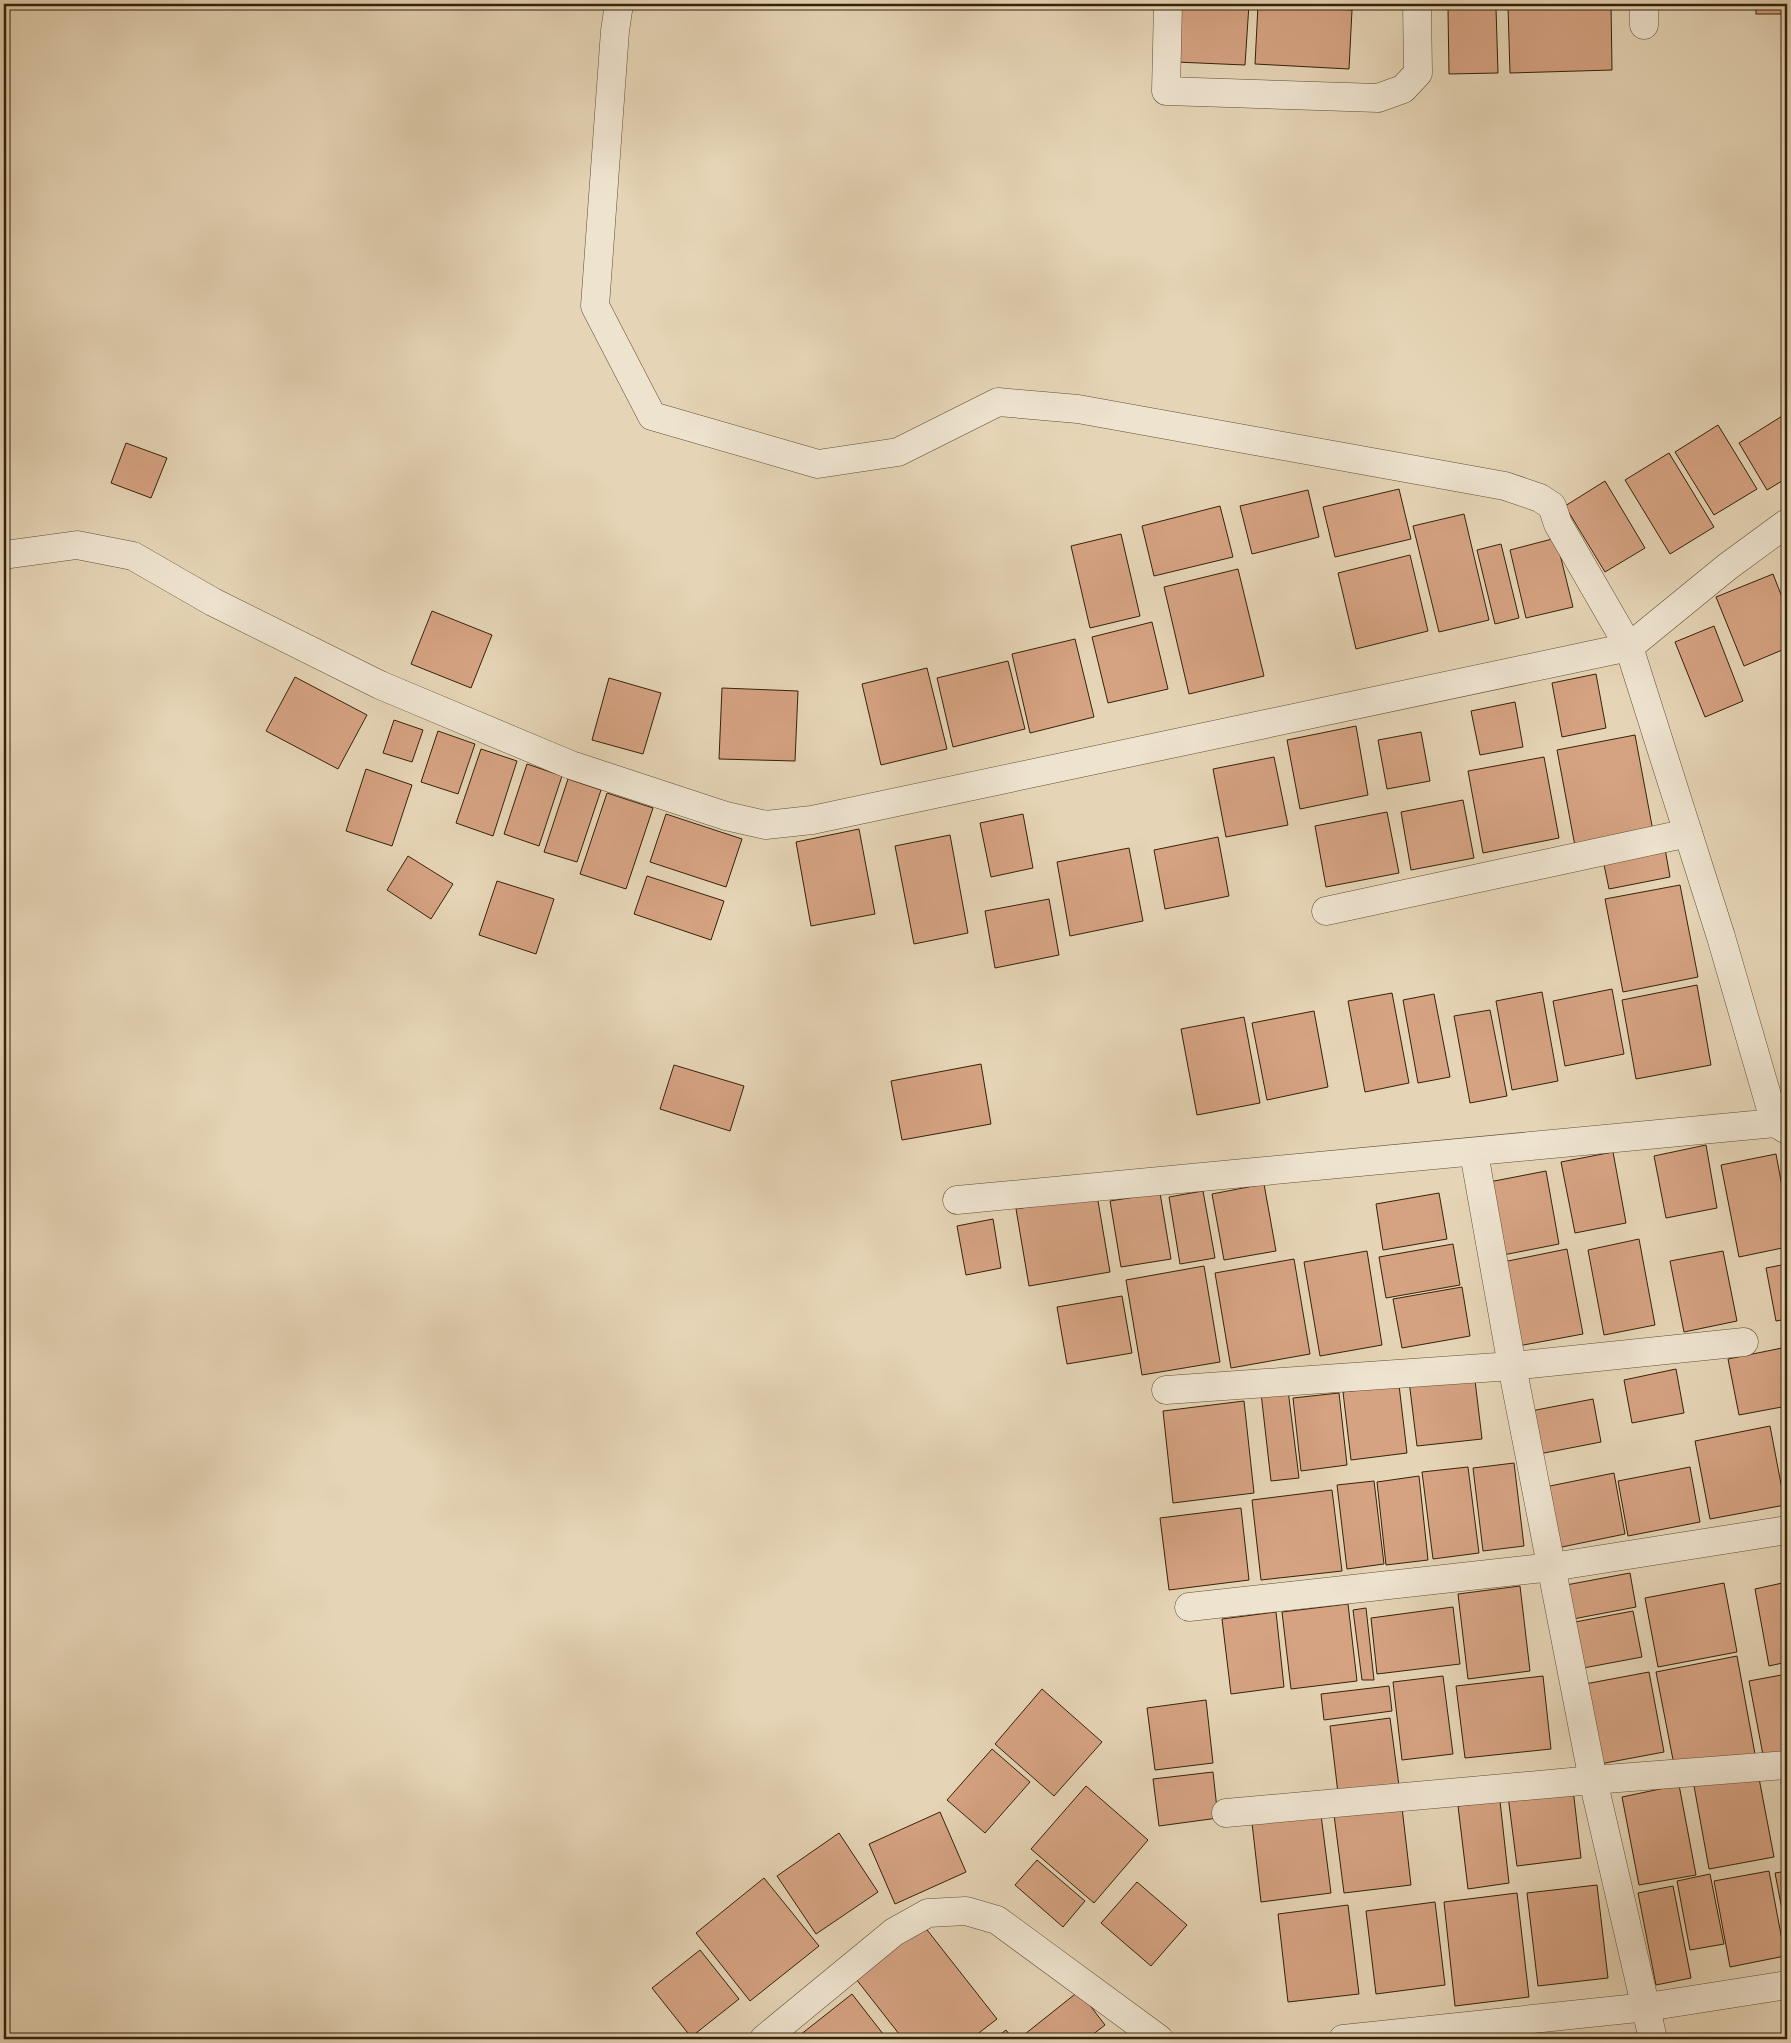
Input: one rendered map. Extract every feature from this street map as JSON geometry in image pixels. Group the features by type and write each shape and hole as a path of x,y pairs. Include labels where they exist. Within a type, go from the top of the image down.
{"street":[{"path":"619,4 615,31 595,306 652,416 818,464 898,452 998,402 1078,409 1505,486 1540,498 1552,506 1558,524 1629,647 1781,1126 957,1200"},
{"path":"1168,4 1166,91 1378,98 1403,90 1418,74 1417,4"},
{"path":"4,555 77,545 133,556 213,602 380,685 571,765 726,816 766,825 812,820 1629,647 1727,567 1787,523"},
{"path":"1326,912 1688,833"},
{"path":"1474,1153 1512,1366 1593,1780 1653,2039"},
{"path":"1166,1390 1512,1366 1744,1342"},
{"path":"1189,1607 1552,1567 1787,1530"},
{"path":"1226,1813 1593,1780 1787,1765"},
{"path":"764,2039 894,1932 928,1913 966,1911 997,1920 1158,2039"},
{"path":"1343,2039 1647,2007 1787,1985"}],"building":[{"path":"1179,4 1249,4 1245,65 1176,62"},
{"path":"1611,4 1612,70 1510,73 1508,7"},
{"path":"1756,4 1787,4 1787,14 1756,14"},
{"path":"1258,5 1352,10 1349,69 1255,64"},
{"path":"1496,8 1498,73 1449,74 1448,9"},
{"path":"1787,413 1787,478 1767,490 1739,443"},
{"path":"1718,425 1757,489 1714,515 1675,452"},
{"path":"126,443 167,458 151,498 111,483"},
{"path":"1669,453 1714,527 1670,554 1625,480"},
{"path":"1605,481 1645,548 1605,572 1565,506"},
{"path":"1399,489 1411,539 1335,557 1323,507"},
{"path":"1308,490 1319,537 1252,554 1240,506"},
{"path":"1220,506 1233,557 1154,576 1142,526"},
{"path":"1464,514 1489,620 1439,632 1413,526"},
{"path":"1121,534 1140,616 1090,628 1071,546"},
{"path":"1556,538 1573,607 1526,618 1510,550"},
{"path":"1501,544 1519,618 1495,624 1477,550"},
{"path":"1410,555 1428,631 1356,649 1338,573"},
{"path":"1238,569 1264,676 1189,694 1164,587"},
{"path":"1773,574 1787,610 1787,648 1744,666 1716,597"},
{"path":"432,611 492,635 471,688 411,664"},
{"path":"1152,622 1168,689 1108,703 1092,637"},
{"path":"1714,626 1743,701 1705,717 1675,642"},
{"path":"1075,639 1094,717 1030,733 1012,654"},
{"path":"1008,661 1025,729 953,747 937,678"},
{"path":"927,668 947,749 881,765 862,684"},
{"path":"1596,674 1606,728 1562,737 1552,683"},
{"path":"295,677 367,715 338,769 266,731"},
{"path":"609,678 661,693 643,754 592,740"},
{"path":"722,688 798,691 795,761 719,759"},
{"path":"1515,702 1523,747 1480,755 1471,711"},
{"path":"394,720 423,730 412,762 383,753"},
{"path":"1356,726 1368,795 1300,809 1287,740"},
{"path":"438,731 475,744 458,794 421,782"},
{"path":"1421,732 1430,781 1387,789 1378,740"},
{"path":"1635,735 1653,831 1575,846 1557,750"},
{"path":"481,749 517,761 493,836 456,823"},
{"path":"1274,757 1288,825 1226,837 1213,769"},
{"path":"1544,757 1559,838 1483,853 1468,771"},
{"path":"527,764 562,776 539,846 504,834"},
{"path":"366,769 412,785 392,846 346,831"},
{"path":"568,779 601,790 577,862 544,852"},
{"path":"607,793 653,808 626,889 580,874"},
{"path":"1463,800 1474,858 1411,870 1401,812"},
{"path":"1387,812 1399,873 1326,887 1315,826"},
{"path":"666,814 742,839 726,887 650,862"},
{"path":"1023,814 1033,868 991,877 980,823"},
{"path":"859,829 875,914 811,926 796,842"},
{"path":"950,835 968,933 914,944 895,846"},
{"path":"1218,837 1229,896 1165,909 1154,850"},
{"path":"1664,843 1670,877 1609,889 1602,855"},
{"path":"1129,848 1143,921 1070,936 1057,862"},
{"path":"408,856 453,884 431,919 387,890"},
{"path":"647,876 724,901 711,940 634,914"},
{"path":"497,881 554,899 536,954 479,935"},
{"path":"1680,885 1698,977 1623,992 1605,899"},
{"path":"1049,899 1059,955 995,968 985,911"},
{"path":"1697,985 1711,1065 1636,1079 1622,1000"},
{"path":"1612,989 1624,1054 1565,1066 1553,1001"},
{"path":"1542,992 1558,1081 1512,1090 1496,1001"},
{"path":"1392,993 1409,1083 1365,1092 1348,1001"},
{"path":"1434,994 1450,1077 1418,1083 1403,1000"},
{"path":"1490,1010 1507,1096 1470,1103 1454,1016"},
{"path":"1314,1011 1328,1087 1267,1100 1252,1023"},
{"path":"1244,1017 1260,1103 1197,1115 1181,1029"},
{"path":"981,1064 991,1124 902,1140 891,1081"},
{"path":"674,1065 744,1086 730,1131 660,1109"},
{"path":"1706,1145 1717,1208 1666,1218 1654,1156"},
{"path":"1613,1152 1626,1223 1575,1233 1561,1162"},
{"path":"1776,1154 1787,1213 1787,1247 1739,1257 1721,1165"},
{"path":"1546,1171 1559,1244 1498,1256 1484,1183"},
{"path":"1264,1184 1276,1251 1224,1260 1212,1194"},
{"path":"1203,1191 1215,1258 1180,1264 1169,1197"},
{"path":"1160,1193 1171,1259 1121,1267 1110,1201"},
{"path":"1439,1193 1447,1239 1383,1250 1376,1204"},
{"path":"1097,1195 1110,1272 1029,1286 1016,1209"},
{"path":"993,1219 1001,1268 966,1275 957,1226"},
{"path":"1639,1239 1655,1325 1604,1335 1588,1250"},
{"path":"1453,1244 1460,1285 1386,1298 1379,1257"},
{"path":"1567,1249 1583,1334 1518,1346 1503,1262"},
{"path":"1367,1251 1382,1345 1320,1356 1304,1262"},
{"path":"1723,1251 1737,1321 1684,1332 1670,1261"},
{"path":"1294,1259 1310,1354 1231,1368 1215,1273"},
{"path":"1787,1264 1787,1319 1776,1321 1766,1268"},
{"path":"1204,1266 1220,1362 1142,1375 1126,1280"},
{"path":"1462,1287 1470,1336 1402,1348 1393,1299"},
{"path":"1122,1296 1132,1353 1067,1364 1057,1307"},
{"path":"1787,1347 1787,1406 1739,1415 1728,1359"},
{"path":"1676,1369 1684,1413 1632,1423 1624,1380"},
{"path":"1474,1372 1482,1439 1417,1446 1409,1381"},
{"path":"1399,1385 1407,1453 1351,1460 1343,1392"},
{"path":"1288,1390 1299,1478 1271,1481 1261,1393"},
{"path":"1339,1393 1347,1465 1301,1471 1293,1398"},
{"path":"1593,1399 1601,1442 1539,1454 1531,1411"},
{"path":"1244,1401 1254,1493 1173,1503 1163,1411"},
{"path":"1770,1426 1785,1505 1710,1519 1695,1441"},
{"path":"1514,1463 1524,1546 1483,1551 1473,1468"},
{"path":"1468,1467 1479,1553 1433,1559 1422,1472"},
{"path":"1690,1467 1700,1522 1628,1536 1618,1481"},
{"path":"1614,1473 1625,1534 1557,1548 1545,1487"},
{"path":"1419,1476 1428,1560 1386,1565 1377,1482"},
{"path":"1374,1481 1384,1564 1347,1569 1337,1485"},
{"path":"1332,1490 1342,1571 1261,1580 1252,1500"},
{"path":"1241,1508 1249,1580 1169,1590 1160,1518"},
{"path":"1630,1573 1636,1607 1573,1619 1566,1585"},
{"path":"1787,1582 1787,1662 1769,1666 1755,1589"},
{"path":"1724,1583 1737,1652 1658,1667 1645,1598"},
{"path":"1520,1586 1530,1671 1468,1679 1458,1594"},
{"path":"1348,1604 1357,1681 1291,1689 1282,1612"},
{"path":"1453,1607 1460,1664 1377,1674 1371,1618"},
{"path":"1366,1608 1374,1680 1362,1680 1353,1610"},
{"path":"1633,1611 1642,1657 1578,1669 1570,1623"},
{"path":"1276,1612 1284,1687 1231,1694 1222,1619"},
{"path":"1737,1656 1755,1754 1675,1770 1656,1672"},
{"path":"1649,1672 1664,1752 1600,1764 1585,1684"},
{"path":"1787,1674 1787,1751 1763,1755 1749,1681"},
{"path":"1443,1676 1453,1754 1402,1760 1393,1682"},
{"path":"1543,1676 1551,1749 1465,1758 1456,1686"},
{"path":"1389,1686 1392,1711 1324,1720 1321,1694"},
{"path":"1042,1689 1102,1742 1054,1796 995,1744"},
{"path":"1206,1700 1213,1763 1155,1770 1147,1708"},
{"path":"1390,1718 1399,1786 1338,1793 1330,1726"},
{"path":"992,1749 1030,1782 985,1833 947,1800"},
{"path":"1213,1772 1218,1818 1159,1826 1153,1779"},
{"path":"1758,1773 1774,1857 1709,1869 1694,1786"},
{"path":"1787,1781 1787,1815 1781,1782"},
{"path":"1679,1785 1696,1875 1639,1885 1622,1797"},
{"path":"1086,1786 1148,1840 1094,1903 1031,1849"},
{"path":"1573,1789 1581,1858 1517,1866 1508,1796"},
{"path":"1401,1799 1411,1885 1344,1893 1333,1807"},
{"path":"1500,1801 1509,1883 1468,1889 1458,1806"},
{"path":"940,1812 966,1872 895,1904 869,1844"},
{"path":"1321,1815 1331,1893 1261,1902 1252,1823"},
{"path":"839,1833 878,1892 816,1934 777,1876"},
{"path":"1037,1860 1085,1901 1063,1927 1015,1885"},
{"path":"1769,1871 1785,1956 1730,1967 1714,1881"},
{"path":"1787,1871 1787,1936 1775,1873"},
{"path":"1710,1874 1724,1944 1690,1950 1677,1881"},
{"path":"764,1878 819,1946 750,2001 696,1933"},
{"path":"1137,1882 1187,1925 1151,1966 1101,1923"},
{"path":"1597,1885 1608,1978 1538,1986 1527,1893"},
{"path":"1673,1886 1691,1978 1656,1985 1638,1893"},
{"path":"1517,1893 1529,1997 1455,2006 1444,1902"},
{"path":"1435,1902 1445,1985 1376,1994 1366,1911"},
{"path":"1348,1905 1359,1994 1288,2002 1278,1914"},
{"path":"924,1926 997,2019 971,2039 903,2039 856,1979"},
{"path":"700,1950 739,1999 691,2037 652,1988"},
{"path":"1079,1991 1105,2025 1087,2039 1020,2038"},
{"path":"852,1994 887,2039 795,2039"},
{"path":"1006,2030 1013,2039 994,2039"}]}
